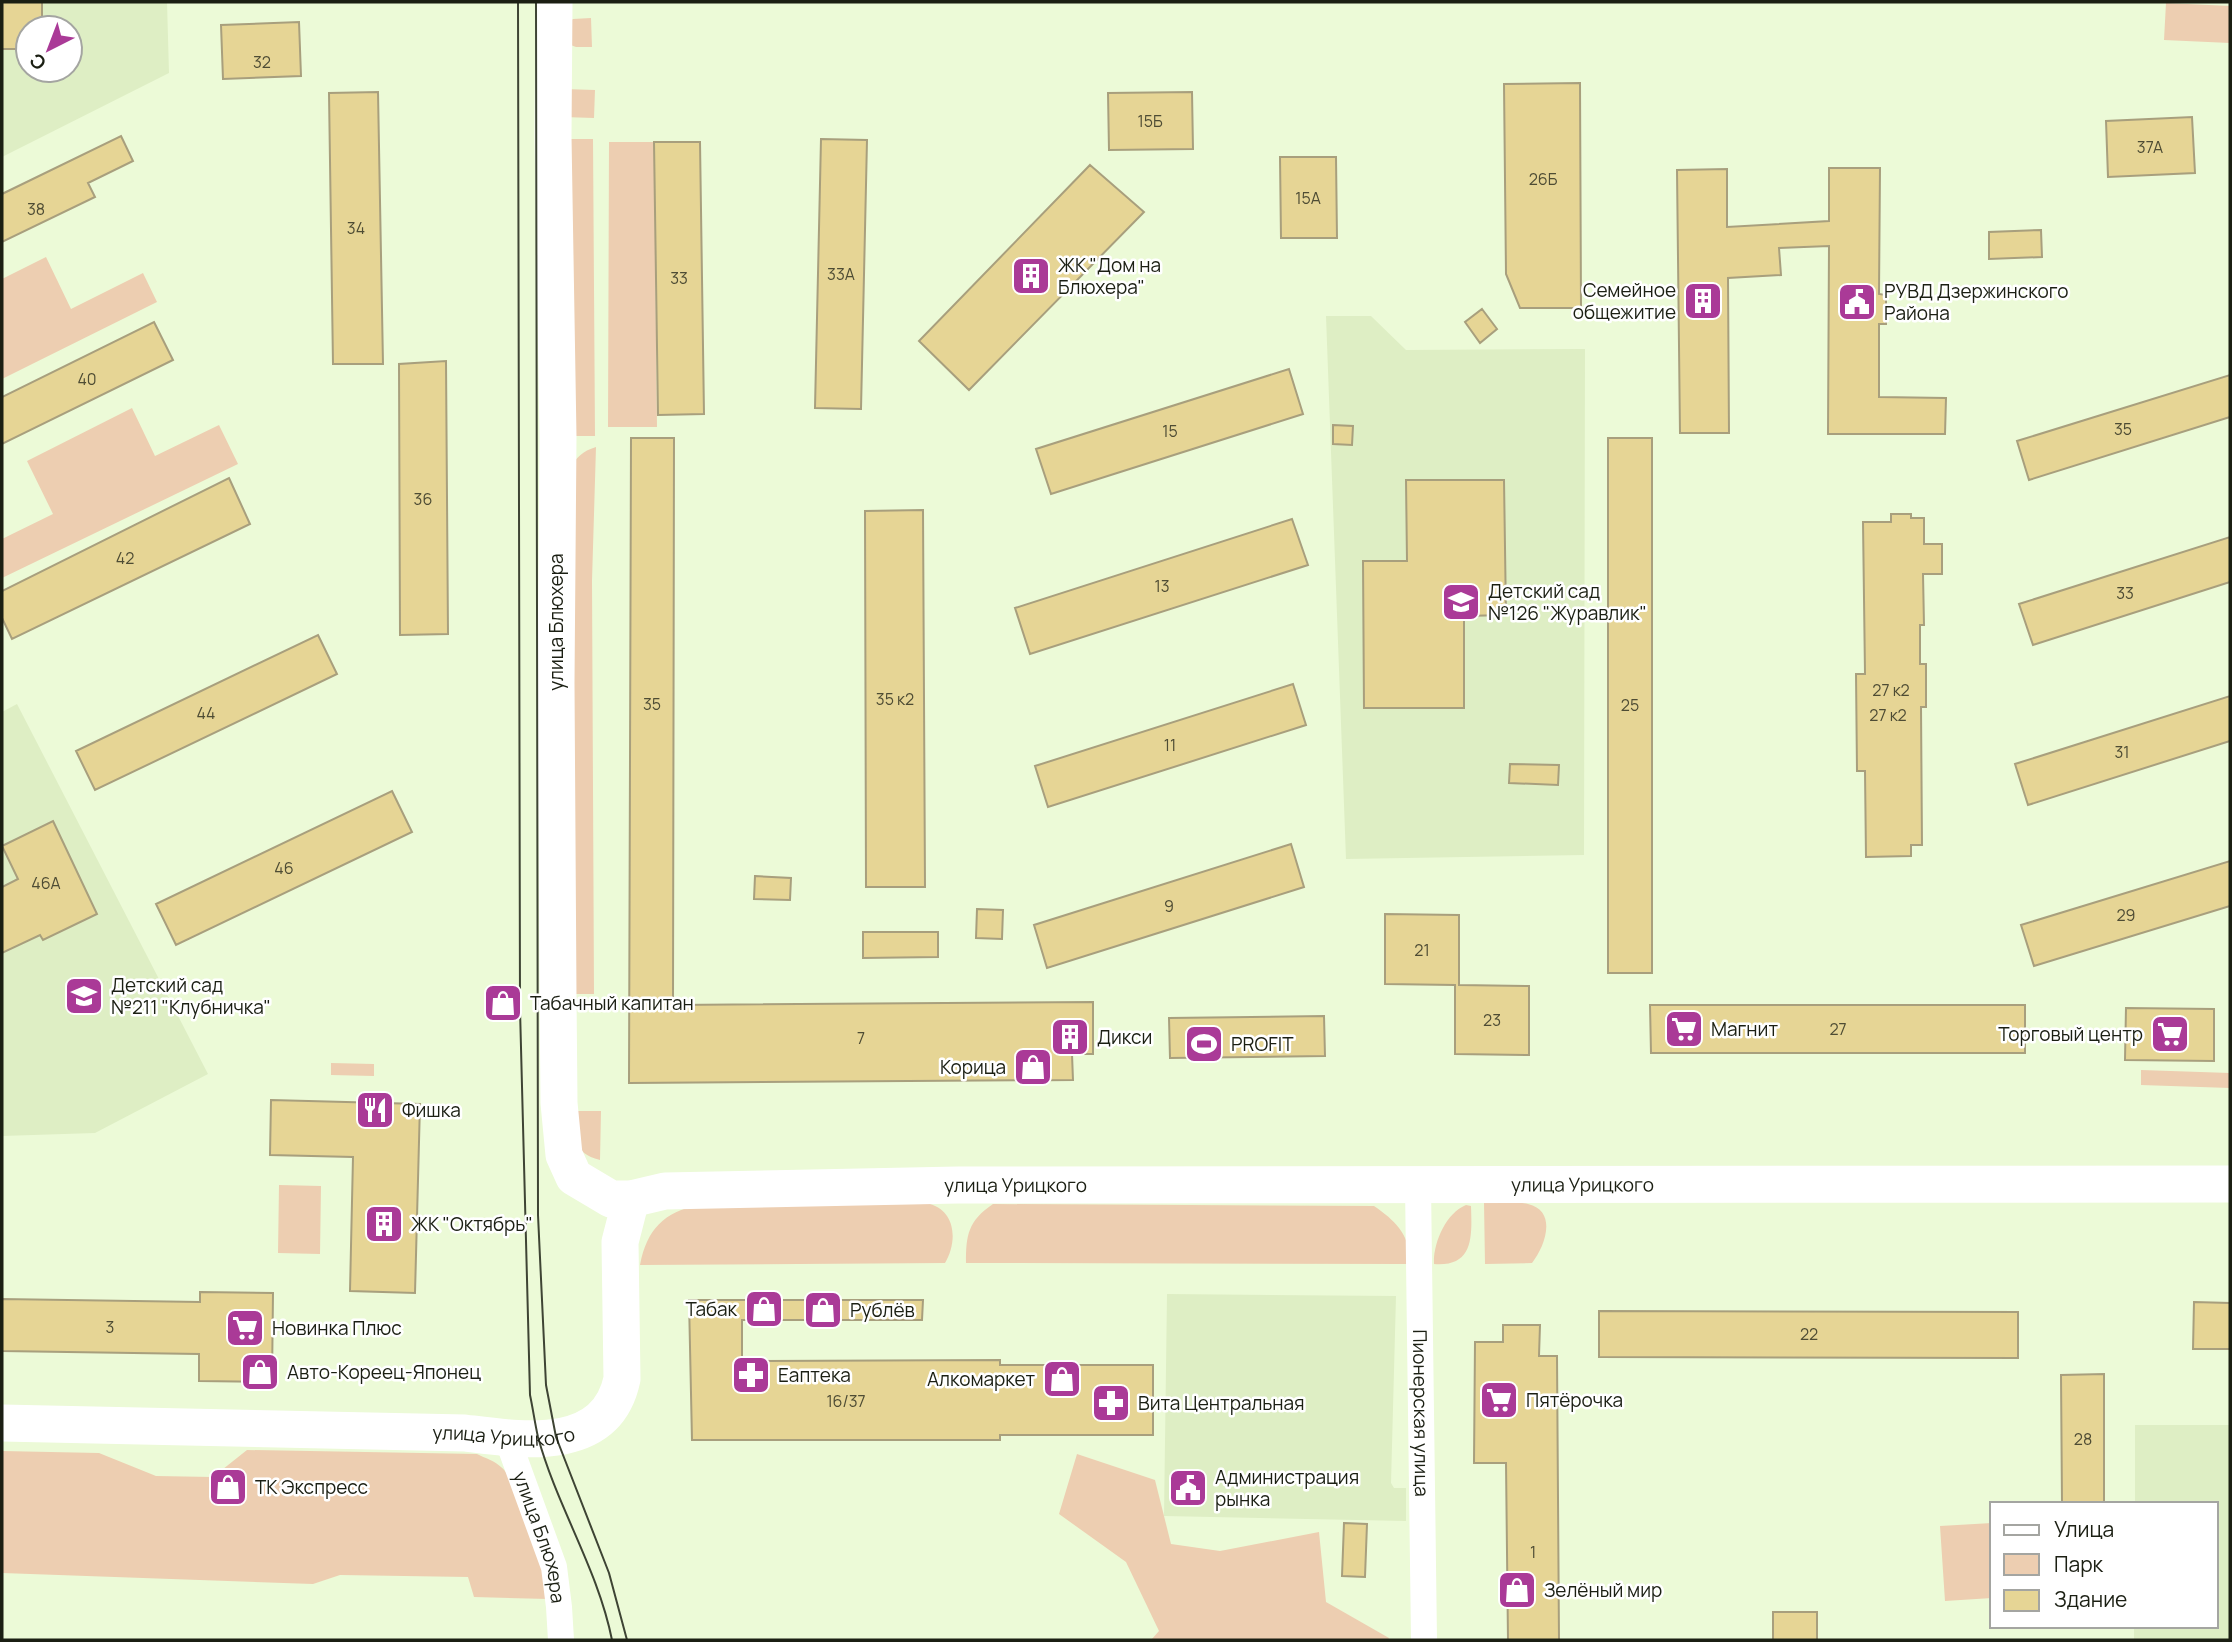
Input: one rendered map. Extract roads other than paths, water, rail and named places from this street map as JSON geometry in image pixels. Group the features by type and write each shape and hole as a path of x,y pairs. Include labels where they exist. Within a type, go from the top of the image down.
{"street":[{"name":"улица Блюхера","path":"554,2 559,1103 564,1155 574,1177 611,1199 631,1199"},
{"name":"улица Урицкого","path":"2,1423 465,1433 507,1438 556,1437 576,1433 594,1425 605,1415 619,1394 622,1379 620,1241 631,1199 665,1191 958,1185 2230,1184"},
{"name":"Пионерская улица","path":"1418,1185 1424,1640"},
{"name":"улица Блюхера","path":"507,1438 554,1567 561,1640"}],"tram line":[{"path":"518,2 520,1009 530,1395 546,1463 597,1588 612,1640"},
{"path":"536,2 538,1215 546,1385 556,1437 609,1573 627,1640"}],"place":[{"name":"ЖК \"Дом на Блюхера\"","path":"1031,276"},
{"name":"Семейное общежитие","path":"1703,301"},
{"name":"РУВД Дзержинского Района","path":"1857,302"},
{"name":"Детский сад №126 \"Журавлик\"","path":"1461,602"},
{"name":"Детский сад №211 \"Клубничка\"","path":"84,996"},
{"name":"Табачный капитан","path":"503,1003"},
{"name":"Магнит","path":"1684,1029"},
{"name":"Торговый центр","path":"2170,1034"},
{"name":"Дикси","path":"1070,1037"},
{"name":"PROFIT","path":"1204,1044"},
{"name":"Корица","path":"1033,1067"},
{"name":"Фишка","path":"375,1110"},
{"name":"ЖК \"Октябрь\"","path":"384,1224"},
{"name":"Табак","path":"764,1309"},
{"name":"Рублёв","path":"823,1310"},
{"name":"Новинка Плюс","path":"245,1328"},
{"name":"Авто-Кореец-Японец","path":"260,1372"},
{"name":"Еаптека","path":"751,1375"},
{"name":"Алкомаркет","path":"1062,1379"},
{"name":"Пятёрочка","path":"1499,1400"},
{"name":"Вита Центральная","path":"1111,1403"},
{"name":"ТК Экспресс","path":"228,1487"},
{"name":"Администрация рынка","path":"1188,1488"},
{"name":"Зелёный мир","path":"1517,1590"}]}
